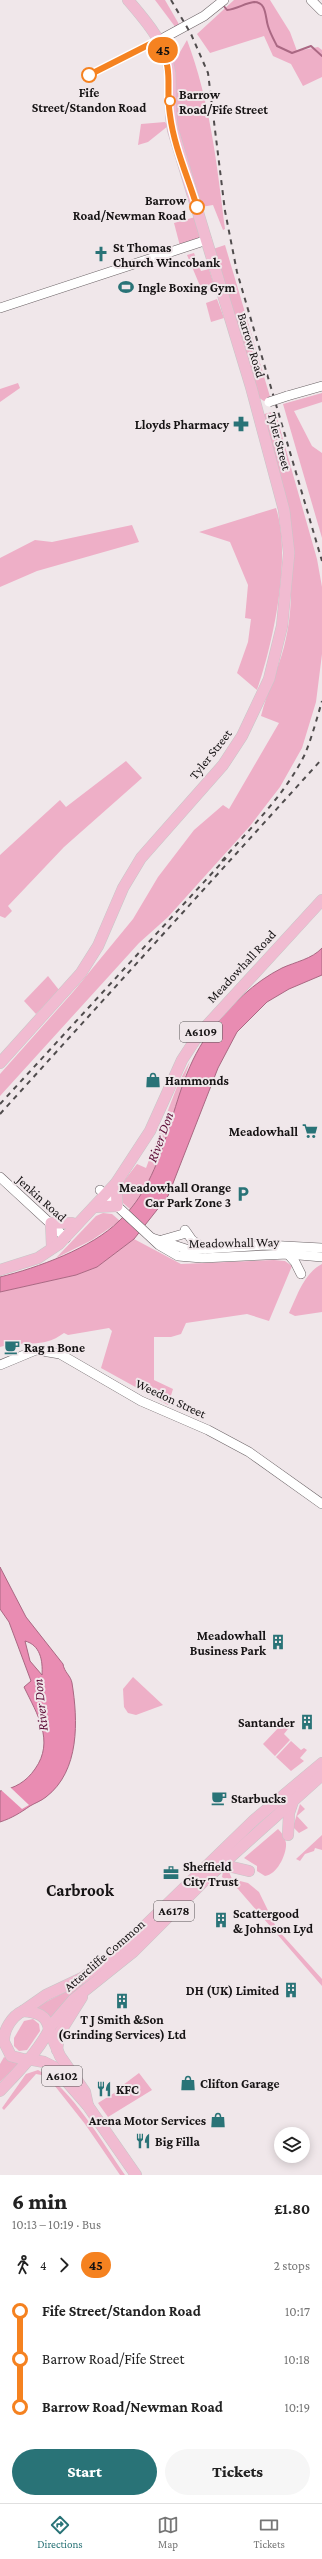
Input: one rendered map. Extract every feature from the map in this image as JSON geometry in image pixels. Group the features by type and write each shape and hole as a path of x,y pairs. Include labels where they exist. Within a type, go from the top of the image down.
{"main road":[{"name":"Barrow Road","path":"128,0 158,40 168,63 169,110 173,130 256,406"},
{"name":"Tyler Street","path":"0,1063 81,973 98,946 131,873 154,840 223,765 249,726 269,679 282,626 289,553 284,510 256,406"},
{"name":"Meadowhall Road","path":"64,1236 72,1223 102,1192 116,1183 150,1131 182,1060 199,1034 322,900"},
{"name":"Meadowhall Road","path":"0,1270 28,1263 50,1249 94,1207 118,1168 129,1162"},
{"path":"94,1207 119,1208 116,1183"},
{"path":"50,1249 51,1223 72,1223"},
{"name":"Attercliffe Common","path":"23,2012 46,1995 82,1978 119,1951 254,1820 322,1763"},
{"name":"Attercliffe Common","path":"49,2029 70,2003 133,1952 220,1866 274,1820 322,1775"},
{"path":"288,1835 289,1813 293,1801"},
{"path":"254,1820 268,1818 274,1820"},
{"path":"235,1838 237,1853"},
{"path":"220,1866 228,1866 249,1871"},
{"path":"57,2050 59,2034 87,1988"},
{"path":"23,2012 41,2015 49,2029"},
{"name":"A6178","path":"23,2012 16,2016 6,2029 2,2046 11,2056 28,2060"},
{"name":"A6178","path":"0,2091 28,2060 49,2029"},
{"name":"A6102","path":"49,2029 57,2050 85,2092 88,2106"},
{"name":"A6102","path":"28,2060 52,2065 88,2106 136,2175"}],"street":[{"path":"311,0 322,11"},
{"path":"158,40 204,16 220,3"},
{"path":"0,308 207,240"},
{"path":"256,406 322,386"},
{"name":"Jenkin Road","path":"0,1177 64,1236"},
{"name":"Meadowhall Way","path":"102,1192 157,1239 189,1250 266,1245 322,1248"},
{"path":"157,1239 184,1232 193,1241 205,1249"},
{"name":"Meadowhall Way","path":"157,1239 159,1245 177,1255 190,1258 288,1254 322,1257"},
{"path":"308,1256 309,1247"},
{"path":"288,1254 298,1266 301,1274"},
{"name":"Weedon Street","path":"0,1365 36,1350 60,1354 141,1401 208,1430 253,1454 322,1504"}],"shaded area":[{"path":"155,0 165,0 180,26 176,28"},
{"path":"234,0 270,0 290,32 297,51 318,47 322,50 322,77 303,86 291,64 273,56 264,36 210,53 197,34"},
{"path":"187,40 202,86 212,133 225,229 223,230 213,205 201,207 176,121 176,75 173,64"},
{"path":"165,122 168,126 148,142 138,145 141,124"},
{"path":"195,217 200,239 180,246 174,223"},
{"path":"225,245 271,400 264,401 256,396 213,249"},
{"path":"194,253 201,271 209,269 215,288 203,293 187,255"},
{"path":"217,299 224,318 211,322 206,303"},
{"path":"18,383 20,388 0,402 0,389"},
{"path":"322,393 322,402 294,411 312,446 322,453 322,538 283,404"},
{"path":"275,411 317,559 322,587 322,654 316,702 302,748 280,787 250,826 168,917 139,943 0,1096 0,1074 73,992 133,919 158,877 194,830 223,805 229,809 279,723 261,716 284,647 289,618 291,589 290,560 281,501 261,415"},
{"path":"276,508 282,550 281,575 269,649 257,690 237,673 248,642 251,619 245,618 248,585 230,542 199,532"},
{"path":"132,525 139,542 37,571 0,587 0,558 35,540 52,542"},
{"path":"126,761 142,778 64,847 8,906 12,911 5,918 0,916 0,855 60,800 66,807"},
{"path":"48,976 59,990 36,1014 24,1001"},
{"path":"190,1061 160,1157 142,1193 130,1209 123,1203 120,1186 137,1164 146,1168 178,1084"},
{"path":"103,1213 112,1214 120,1221 92,1240 56,1258 96,1216"},
{"path":"134,1239 181,1264 274,1260 285,1261 292,1266 269,1321 247,1314 186,1323 181,1334 171,1337 154,1337 154,1380 173,1389 168,1405 101,1368 112,1331 109,1328 68,1335 64,1333 56,1338 40,1343 17,1344 0,1347 0,1292 76,1275 97,1267"},
{"path":"322,1264 322,1312 295,1316 289,1313 298,1292 310,1273"},
{"path":"133,1677 163,1705 136,1715 128,1713 124,1707 123,1689"},
{"path":"282,1724 288,1729 284,1734 290,1740 275,1756 263,1744"},
{"path":"291,1741 301,1750 304,1748 307,1750 300,1758 304,1761 291,1771 276,1757"},
{"path":"300,1804 305,1809 297,1816 308,1828 299,1833 293,1827"},
{"path":"278,1829 286,1841 285,1853 277,1868 269,1875 265,1876 257,1871 257,1866 244,1858"},
{"path":"322,1835 322,1850 315,1848 314,1851 305,1854 300,1861 296,1859"},
{"path":"223,1872 229,1872 232,1879 248,1883 259,1892 277,1929 322,1979 322,1986 238,1889 222,1877"},
{"path":"83,1983 84,1984 49,2020 32,2009"},
{"path":"33,2019 39,2024 40,2031 27,2050 19,2051 14,2046 14,2038 24,2021"},
{"path":"4,2057 19,2064 0,2082 0,2064"},
{"path":"38,2070 47,2076 36,2074 4,2110 2,2108 26,2074"},
{"path":"139,2073 152,2090 108,2117 98,2103 119,2090 119,2088"},
{"path":"47,2076 62,2089 86,2117 125,2175 120,2175 85,2124"}],"water":[{"path":"322,948 322,975 289,989 267,1002 237,1032 218,1068 168,1196 134,1239 97,1267 76,1275 0,1292 0,1277 47,1262 79,1248 108,1231 128,1212 143,1192 154,1170 180,1093 190,1067 203,1041 227,1011 253,987 282,968 313,955"},
{"name":"River Don","path":"0,1567 26,1617 63,1664 70,1678 74,1697 75,1728 71,1759 57,1786 42,1800 16,1815 0,1822 0,1791 20,1784 32,1774 41,1759 44,1748 44,1738 38,1717 24,1687 31,1681 9,1622 0,1609","holes":["25,1641 30,1643 40,1654 42,1675 30,1661"]}],"pier":[{"path":"10,1787 29,1805 22,1809 0,1789"}],"waterway":[{"path":"223,5 227,10 254,2 261,4 265,11 269,29 277,46 292,53 311,46 322,56"}],"railway":[{"path":"171,0 191,34 208,73 225,211 237,272 322,561"},
{"path":"222,861 278,797 297,769 308,748 322,701"},
{"path":"0,1114 322,759"},
{"path":"0,1104 226,858"}],"bus line":[{"name":"45","path":"89,75 158,40 165,53 168,63 170,75 169,110 173,130 197,207"}],"place":[{"name":"Fife Street/Standon Road","path":"89,75"},
{"name":"Barrow Road/Fife Street","path":"170,101"},
{"name":"Barrow Road/Newman Road","path":"197,207"},
{"name":"St Thomas Church Wincobank","path":"101,254"},
{"name":"Ingle Boxing Gym","path":"126,287"},
{"name":"Lloyds Pharmacy","path":"241,424"},
{"name":"Hammonds","path":"153,1080"},
{"name":"Meadowhall","path":"310,1131"},
{"name":"Meadowhall Orange Car Park Zone 3","path":"243,1194"},
{"name":"Rag n Bone","path":"12,1347"},
{"name":"Meadowhall Business Park","path":"278,1642"},
{"name":"Santander","path":"307,1722"},
{"name":"Starbucks","path":"219,1798"},
{"name":"Sheffield City Trust","path":"171,1873"},
{"name":"Scattergood & Johnson Lyd","path":"221,1920"},
{"name":"DH (UK) Limited","path":"291,1990"},
{"name":"T J Smith &Son (Grinding Services) Ltd","path":"122,2001"},
{"name":"Clifton Garage","path":"188,2083"},
{"name":"KFC","path":"104,2089"},
{"name":"Arena Motor Services","path":"218,2120"},
{"name":"Big Filla","path":"143,2141"}],"district":[{"name":"Carbrook","path":"80,1890"}]}
